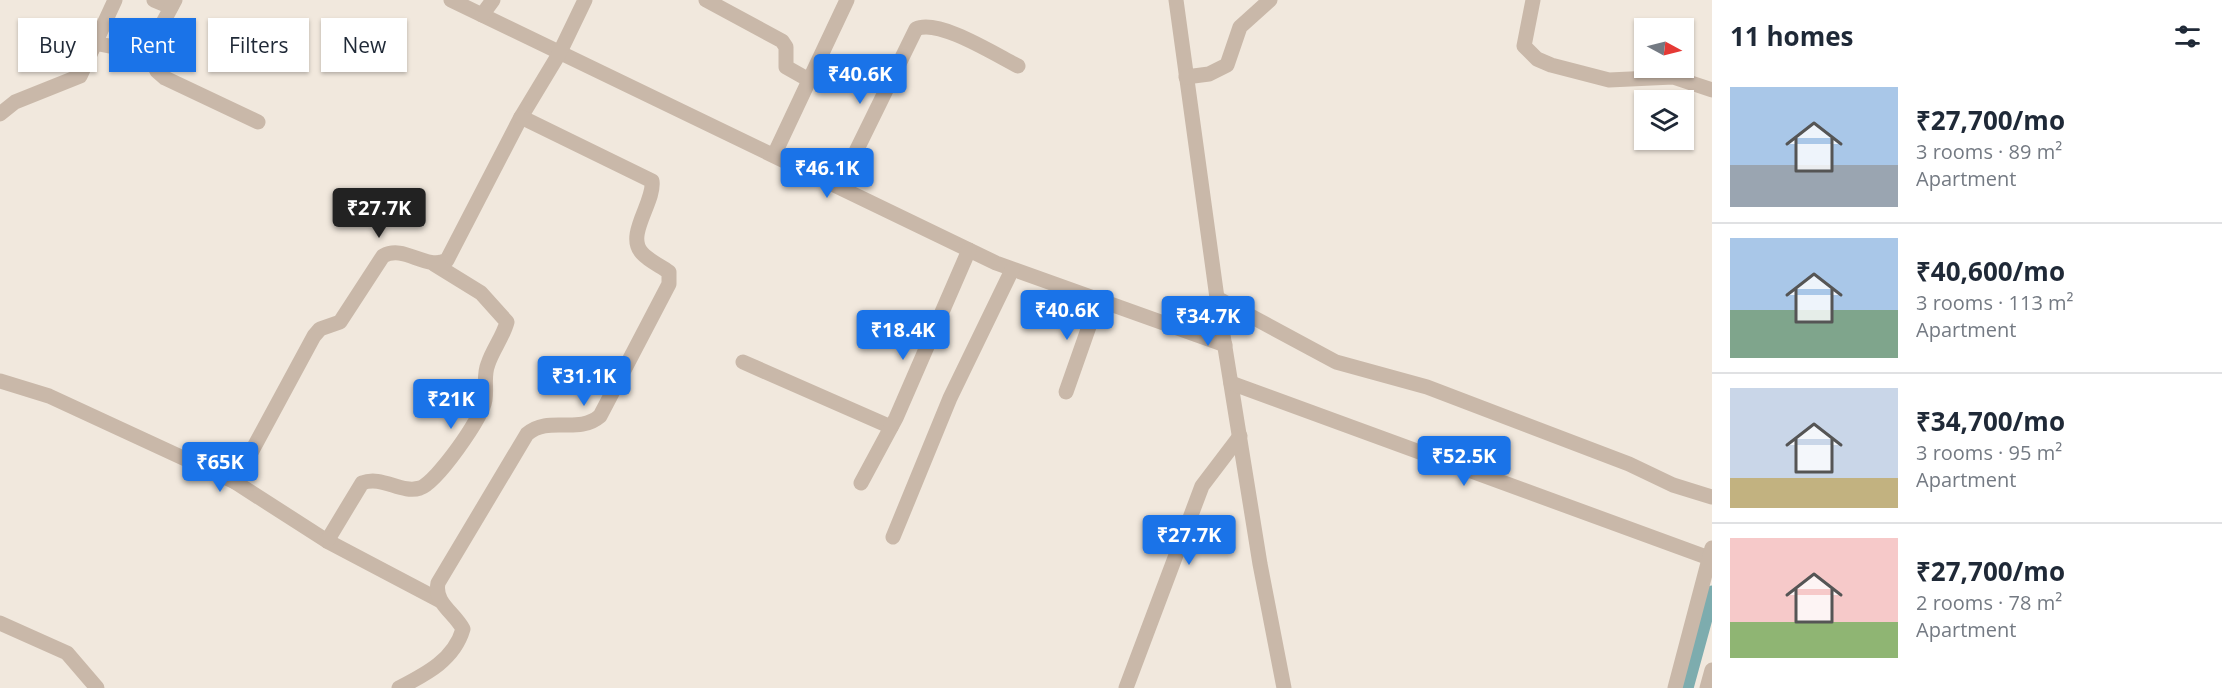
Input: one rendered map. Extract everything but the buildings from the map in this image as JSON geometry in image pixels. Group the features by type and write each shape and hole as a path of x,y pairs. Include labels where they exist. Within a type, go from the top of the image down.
{"street":[{"path":"97,39 115,0"},
{"path":"154,0 173,3 165,18"},
{"path":"451,0 559,54 1012,270 1225,345"},
{"path":"482,15 493,0"},
{"path":"434,264 447,260 453,250 521,117 559,54 585,0"},
{"path":"706,0 782,41 786,47 786,67 809,80"},
{"path":"774,155 847,0"},
{"path":"1176,0 1217,298 1284,688"},
{"path":"1186,77 1209,74 1227,64 1240,27 1270,0"},
{"path":"1533,0 1524,46 1537,59 1566,70 1609,81 1673,77 1712,90"},
{"path":"839,186 916,29 924,25 942,28 1018,66"},
{"path":"0,114 15,102 80,76 82,72"},
{"path":"158,72 165,78 258,122"},
{"path":"439,600 436,592 438,583 527,434 540,425 584,425 600,416 669,284 669,272 642,253 637,246 638,233 653,189 652,181 521,117"},
{"path":"861,483 891,427 969,250"},
{"path":"235,482 314,336 320,329 340,322 383,256 400,252 434,264 481,293 507,322 487,365 486,398 483,410 469,434 425,485 408,488 371,480 362,483 327,541"},
{"path":"893,537 951,398 1012,270"},
{"path":"1217,298 1336,362 1427,387 1712,497"},
{"path":"1066,392 1098,301"},
{"path":"743,362 891,427"},
{"path":"0,381 49,396 235,482 327,541 439,600 459,620 463,629 460,638 454,650 442,662 422,677 399,688"},
{"path":"1231,383 1711,553 1675,688"},
{"path":"1126,688 1202,486 1217,463 1240,436"},
{"path":"0,623 67,653 98,688"},
{"path":"1707,688 1712,670"}],"waterway":[{"path":"1686,688 1712,593"}]}
